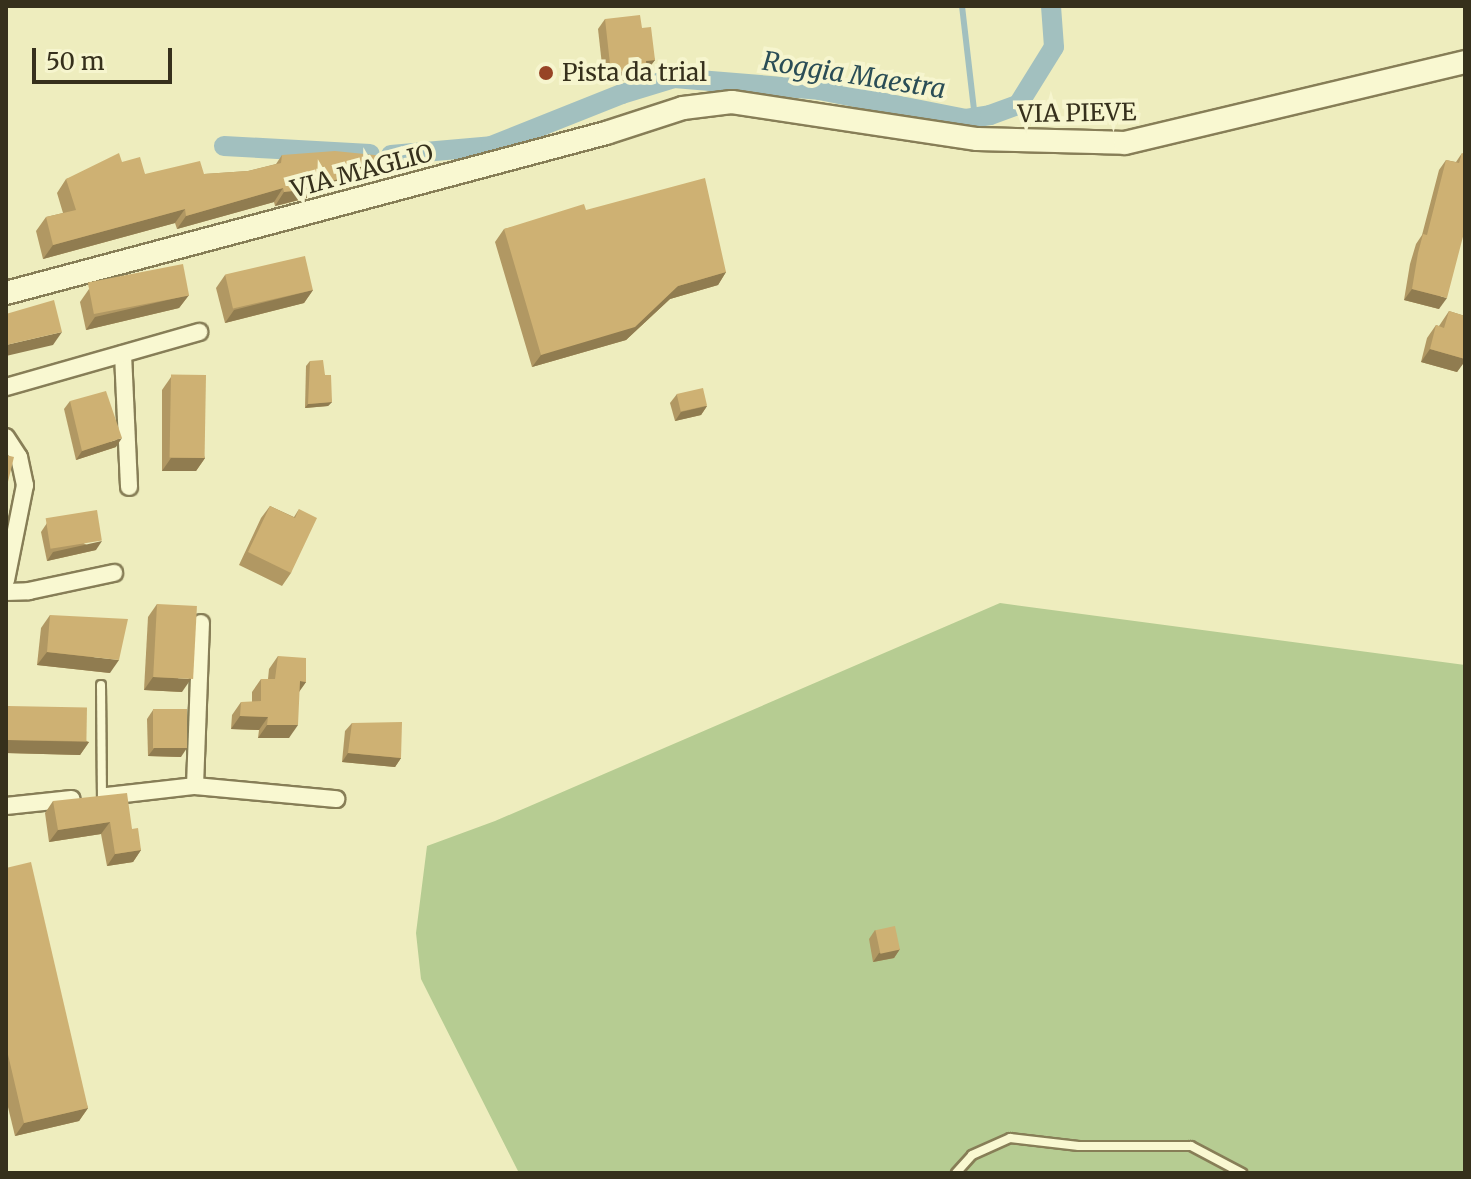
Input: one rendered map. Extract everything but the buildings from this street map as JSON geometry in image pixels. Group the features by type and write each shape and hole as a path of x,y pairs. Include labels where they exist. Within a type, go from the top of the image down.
{"street":[{"name":"VIA PIEVE","path":"732,102 977,139 1125,143 1465,62"},
{"name":"VIA MAGLIO","path":"6,293 606,133 683,108 732,102"},
{"path":"6,387 199,332"},
{"path":"123,354 129,487"},
{"path":"6,437 19,457 25,485 6,580"},
{"path":"6,592 29,591 114,573"},
{"path":"195,786 201,623"},
{"path":"6,806 195,786 336,799"}],"lane":[{"path":"101,685 102,796"},
{"path":"956,1173 972,1155 1010,1138 1079,1146 1191,1146 1242,1173"}],"green space":[{"path":"1000,603 1465,665 1465,1173 519,1173 421,979 416,933 427,846 495,821"}],"waterway":[{"path":"962,6 975,118"},
{"name":"Roggia Maestra","path":"391,155 491,146 622,94 674,78 819,90 966,119 990,115 1018,105 1054,47 1051,6"},
{"name":"Roggia Maestra","path":"224,146 370,154"}],"place":[{"name":"Pista da trial","path":"546,73"}]}
